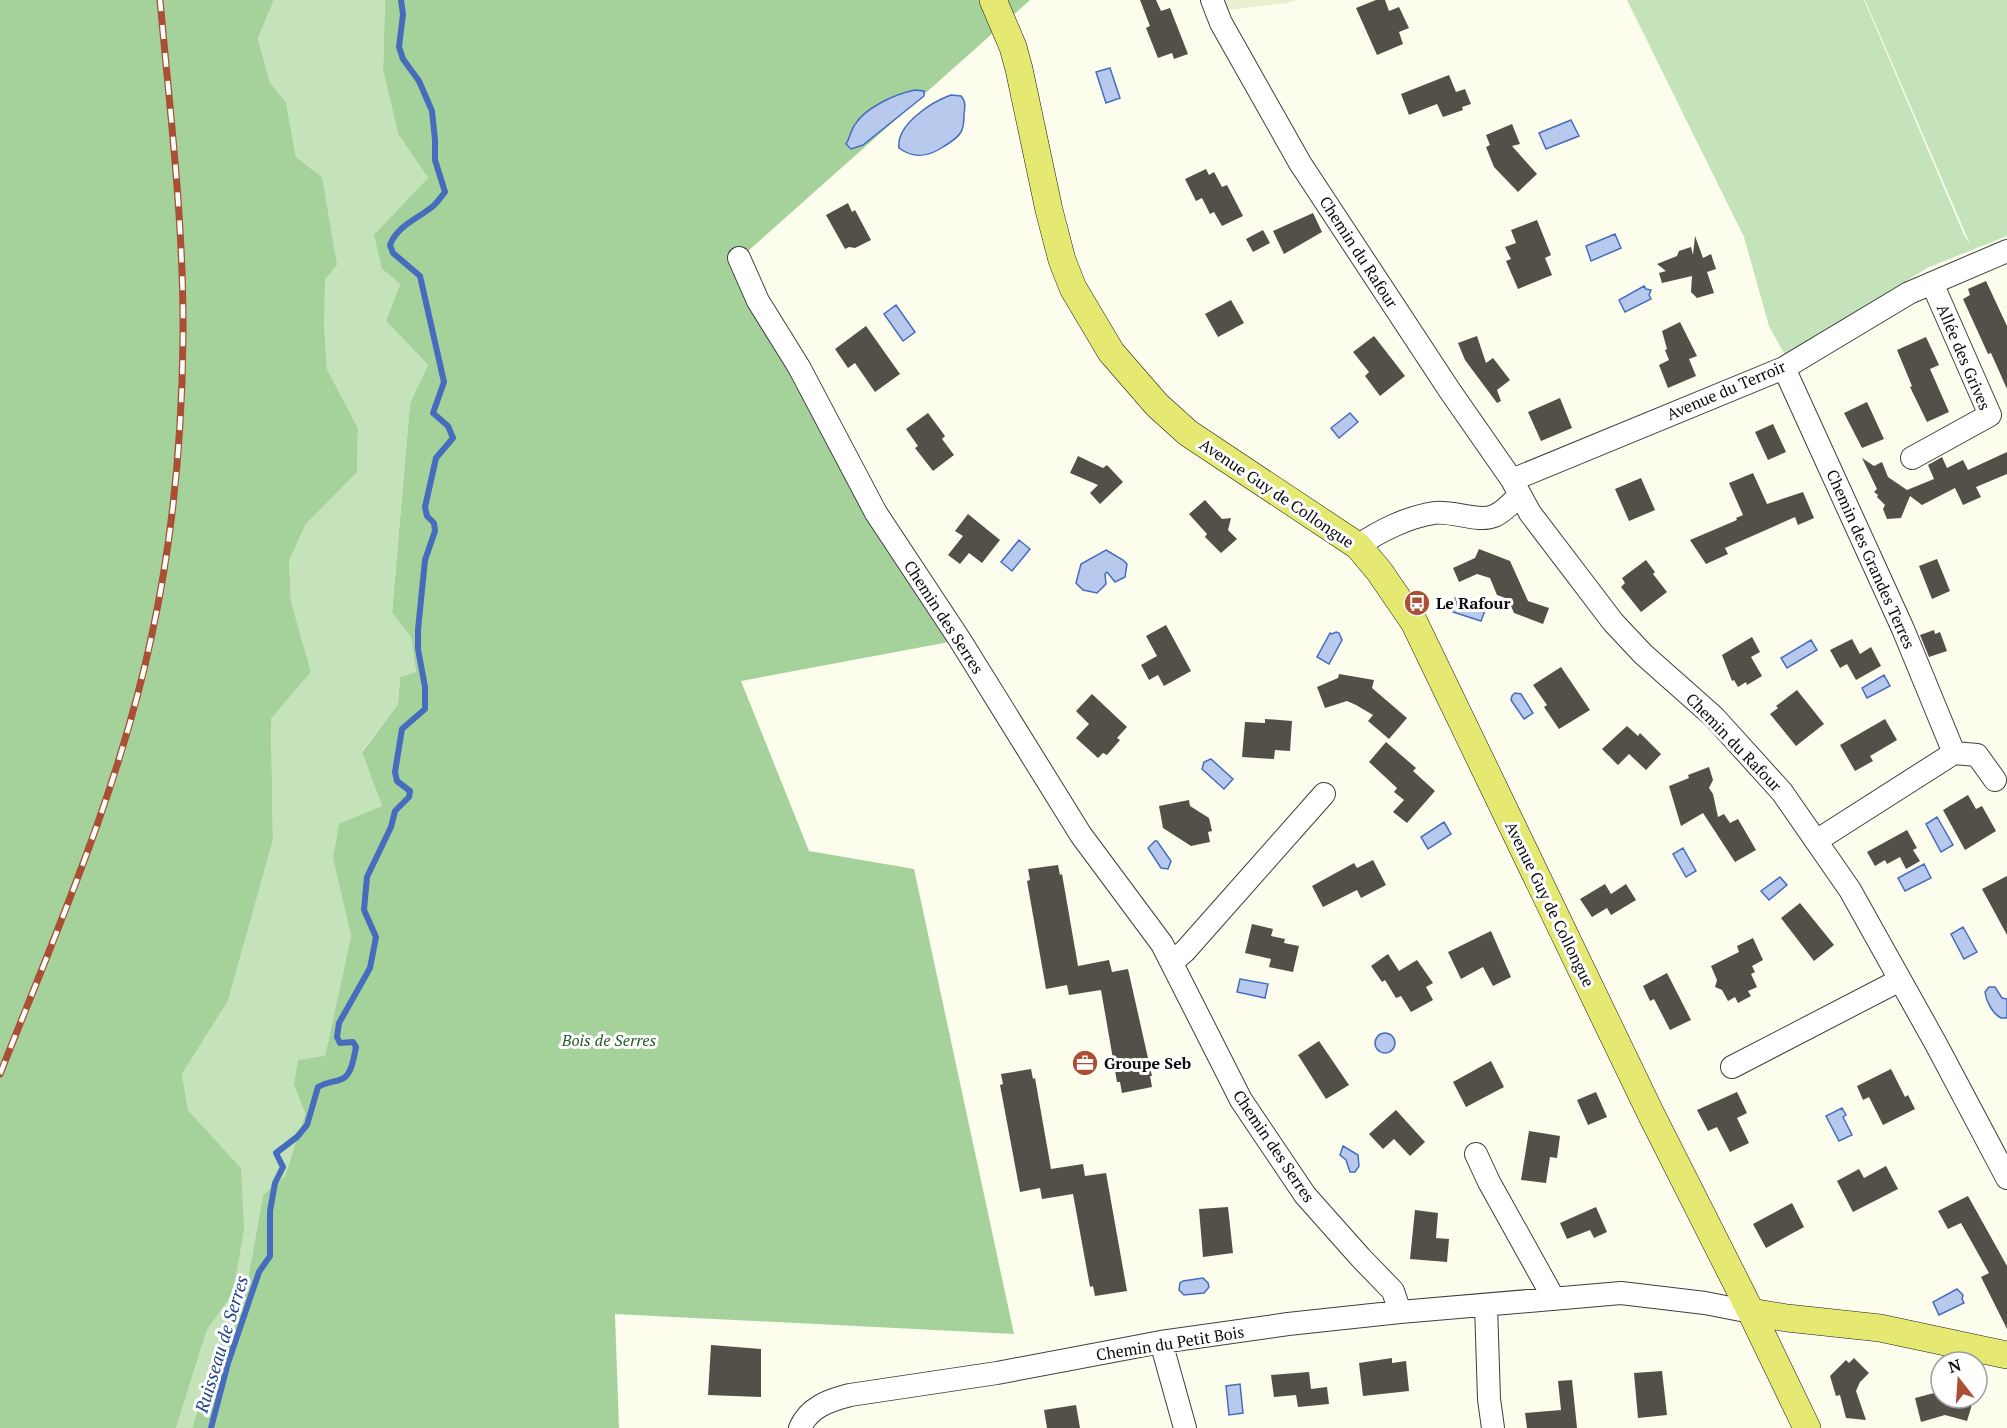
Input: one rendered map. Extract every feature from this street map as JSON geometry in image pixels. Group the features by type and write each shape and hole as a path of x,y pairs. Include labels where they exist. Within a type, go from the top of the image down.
{"main road":[{"name":"Avenue Guy de Collongue","path":"993,0 1010,38 1020,69 1049,210 1062,260 1078,298 1111,352 1157,405 1188,434 1358,546 1379,571 1414,622 1651,1114 1701,1190 1730,1241 1744,1276 1751,1312 1807,1428"},
{"path":"1751,1312 1880,1328 2007,1355"}],"street":[{"name":"Chemin du Rafour","path":"1212,0 1221,23 1300,163 1516,488 1613,622 1643,654 1714,717 1782,792 1850,890 2007,1178"},
{"name":"Avenue du Terroir","path":"1516,488 1784,368 1909,293 2007,251"},
{"name":"Chemin des Serres","path":"739,258 758,301 799,368 880,520 960,640 1081,835 1150,927 1172,962 1240,1100 1305,1195 1388,1285 1400,1312"},
{"name":"Allée des Grives","path":"1912,458 1990,415 1932,283"},
{"name":"Chemin des Grandes Terres","path":"1784,368 1904,629 1954,753"},
{"path":"1358,546 1415,517 1437,512 1491,518 1503,511 1516,488"},
{"path":"1816,841 1954,753 1977,755 1995,780"},
{"path":"1172,962 1185,951 1324,794"},
{"path":"1732,1067 1900,980"},
{"path":"1476,1154 1489,1182 1554,1299"},
{"name":"Chemin du Petit Bois","path":"800,1428 816,1408 833,1399 850,1395 997,1373 1161,1342 1287,1324 1621,1293 1705,1303 1751,1312"},
{"path":"1486,1305 1489,1399 1493,1428"},
{"path":"1161,1342 1185,1428"}],"green space":[{"path":"0,0 274,0 258,38 270,83 286,102 296,157 322,177 337,265 325,279 324,323 327,369 358,428 357,472 306,524 289,561 291,601 311,672 271,719 273,840 228,1001 182,1074 188,1110 241,1168 244,1229 233,1293 207,1330 176,1428 0,1428"},
{"path":"274,0 385,0 383,70 398,134 428,178 382,269 400,284 386,321 428,365 410,403 392,611 411,637 416,672 400,677 398,704 362,751 382,806 333,859 351,936 325,1056 294,1085 305,1114 285,1176 263,1195 244,1301 220,1342 192,1428 176,1428 207,1330 233,1293 241,1168 188,1110 182,1074 228,1001 273,840 271,719 311,672 291,601 289,561 306,524 357,471 358,428 327,369 324,323 322,177 296,157 286,102 270,83 258,37"},
{"name":"Bois de Serres","path":"385,0 1030,0 739,259 960,640 741,681 809,851 914,869 1014,1334 615,1314 619,1428 192,1428 220,1342 244,1301 263,1195 285,1176 305,1114 294,1085 298,1060 325,1056 351,936 333,859 339,824 382,806 362,752 398,704 400,677 416,672 411,637 392,612 410,403 428,365 386,321 400,284 382,269 374,235 428,178 398,134 383,70"},
{"path":"1224,0 1296,0 1288,3 1228,10"},
{"path":"1627,0 1864,0 1964,235 1970,244 1865,0 2007,0 2007,236 1927,268 1786,357 1769,326 1744,237"}],"water":[{"path":"1110,68 1120,98 1106,103 1096,72"},
{"path":"915,90 924,91 924,96 863,145 851,149 846,144 854,126 865,113 890,98"},
{"path":"951,95 961,96 965,104 963,128 957,137 926,155 910,154 899,148 903,131 909,123 934,103"},
{"path":"1571,120 1579,136 1546,149 1539,133"},
{"path":"1615,234 1621,248 1591,261 1586,246"},
{"path":"1644,286 1651,290 1649,295 1651,299 1625,312 1619,300"},
{"path":"896,305 915,332 903,341 884,314"},
{"path":"1350,413 1358,422 1339,438 1331,428"},
{"path":"1019,540 1030,549 1012,571 1001,562"},
{"path":"1106,550 1127,564 1125,577 1115,582 1107,572 1105,574 1106,584 1097,593 1083,590 1076,583 1081,564"},
{"path":"1461,596 1463,599 1486,608 1481,621 1453,612 1457,602 1455,598"},
{"path":"1336,632 1342,640 1329,664 1317,657 1330,633"},
{"path":"1811,640 1817,650 1787,668 1781,658"},
{"path":"1884,675 1890,686 1867,698 1862,688"},
{"path":"1515,693 1521,694 1533,713 1524,719 1511,700"},
{"path":"1211,759 1233,779 1224,789 1202,769 1204,762"},
{"path":"1937,817 1953,845 1941,852 1926,824"},
{"path":"1444,822 1451,834 1428,849 1421,837"},
{"path":"1155,841 1171,861 1168,869 1161,868 1148,848"},
{"path":"1683,848 1696,871 1686,877 1673,854"},
{"path":"1924,864 1931,878 1905,891 1898,878"},
{"path":"1780,877 1787,885 1769,900 1761,891"},
{"path":"1963,927 1977,952 1964,959 1951,934"},
{"path":"1240,979 1268,984 1265,998 1237,992"},
{"path":"1989,987 1995,987 2002,998 2007,999 2007,1018 1998,1016 1990,1006 1985,992"},
{"path":"1381,1033 1389,1033 1395,1039 1395,1047 1389,1053 1381,1053 1375,1047 1375,1039"},
{"path":"1842,1108 1846,1115 1843,1117 1852,1135 1839,1141 1826,1116"},
{"path":"1343,1146 1358,1155 1359,1166 1355,1172 1350,1172 1346,1160 1340,1155"},
{"path":"1203,1278 1209,1287 1204,1293 1184,1295 1179,1290 1180,1283 1183,1281"},
{"path":"1957,1289 1963,1295 1964,1303 1939,1315 1933,1302"},
{"path":"1240,1384 1243,1413 1229,1415 1226,1386"}],"building":[{"path":"1140,0 1156,0 1161,11 1170,8 1188,54 1174,59 1172,53 1158,58 1146,28 1150,26"},
{"path":"1376,0 1385,0 1389,11 1399,7 1409,28 1399,32 1403,44 1377,55 1356,8"},
{"path":"1449,75 1456,92 1465,89 1471,104 1462,107 1463,110 1443,117 1437,104 1409,115 1401,94"},
{"path":"1512,124 1520,144 1512,146 1537,174 1518,192 1494,167 1486,147 1490,145 1486,135"},
{"path":"1206,169 1209,175 1214,172 1222,187 1227,185 1243,216 1222,226 1214,212 1210,214 1202,198 1196,201 1185,179"},
{"path":"848,203 852,212 855,210 871,240 855,248 845,249 826,215"},
{"path":"1313,213 1322,232 1284,254 1273,231"},
{"path":"1537,220 1551,255 1545,258 1552,275 1518,289 1506,261 1511,259 1505,247 1516,243 1511,230"},
{"path":"1263,230 1270,243 1253,252 1246,239"},
{"path":"1695,236 1703,258 1711,254 1716,269 1707,272 1714,293 1697,298 1691,292 1692,276 1662,283 1659,273 1666,271 1657,264 1691,247 1693,255"},
{"path":"1986,281 2007,326 2007,389 1963,299 1970,295 1968,289"},
{"path":"1231,300 1244,323 1218,337 1205,314"},
{"path":"1680,322 1697,356 1689,359 1696,376 1668,388 1659,365 1669,360 1662,331"},
{"path":"866,326 900,374 875,392 855,363 848,368 835,349"},
{"path":"1374,336 1405,376 1380,396 1365,376 1369,372 1353,352"},
{"path":"1477,336 1486,363 1493,358 1510,380 1497,390 1501,401 1497,403 1465,360 1458,343"},
{"path":"1926,337 1939,365 1930,369 1949,412 1927,422 1910,387 1912,386 1897,350"},
{"path":"1560,398 1572,428 1541,441 1528,412"},
{"path":"1867,402 1884,439 1862,448 1844,413"},
{"path":"928,413 945,436 942,439 954,455 933,471 915,448 918,446 906,429"},
{"path":"1773,424 1786,452 1768,460 1755,432"},
{"path":"2007,452 2007,474 1976,487 1981,497 1963,505 1955,488 1922,505 1910,496 1901,518 1887,519 1883,509 1885,505 1874,492 1877,489 1862,458 1874,466 1882,462 1888,477 1907,490 1934,479 1928,465 1942,457 1947,468 1963,460 1968,470"},
{"path":"1078,456 1103,468 1107,465 1123,482 1100,504 1090,493 1098,485 1070,473"},
{"path":"1753,473 1767,504 1803,492 1814,518 1798,525 1795,517 1725,548 1728,554 1706,564 1690,540 1737,520 1736,518 1743,515 1729,483"},
{"path":"1641,478 1655,510 1629,521 1615,489"},
{"path":"1205,500 1222,519 1231,518 1228,530 1237,539 1221,553 1205,537 1207,534 1189,514"},
{"path":"968,514 1000,540 982,563 969,553 960,564 948,555 963,536 955,531"},
{"path":"1479,549 1510,561 1528,601 1549,608 1543,624 1514,613 1508,599 1497,595 1490,578 1477,574 1459,582 1453,568 1475,558"},
{"path":"1937,559 1950,591 1932,599 1919,566"},
{"path":"1646,560 1655,572 1653,574 1667,592 1641,612 1621,587 1625,583 1622,578"},
{"path":"1166,625 1191,671 1164,686 1158,675 1149,680 1141,665 1157,656 1146,636"},
{"path":"1934,630 1935,634 1940,632 1947,651 1929,657 1920,635"},
{"path":"1752,637 1760,652 1751,657 1762,676 1747,685 1746,682 1738,687 1734,680 1732,681 1722,655"},
{"path":"1852,639 1860,654 1871,647 1881,666 1856,680 1847,664 1840,668 1830,650"},
{"path":"1561,667 1590,710 1559,729 1544,707 1547,705 1533,685"},
{"path":"1339,674 1374,680 1372,688 1407,718 1389,739 1368,721 1373,715 1356,705 1347,701 1325,708 1317,687 1338,678"},
{"path":"1797,690 1824,724 1796,746 1770,714 1778,708 1776,706"},
{"path":"1092,694 1127,727 1117,738 1120,740 1107,755 1103,753 1098,758 1076,738 1089,724 1076,711"},
{"path":"1265,719 1292,721 1290,751 1275,750 1274,759 1242,757 1245,722 1265,723"},
{"path":"1885,719 1897,740 1870,756 1873,761 1855,771 1840,745"},
{"path":"1627,726 1638,736 1640,733 1661,754 1646,770 1629,754 1618,765 1602,749"},
{"path":"1386,742 1416,768 1413,771 1435,791 1407,823 1393,812 1404,800 1394,792 1397,788 1369,762"},
{"path":"1709,767 1713,780 1709,788 1713,794 1718,817 1724,814 1730,823 1738,819 1756,850 1735,862 1703,813 1681,826 1669,786"},
{"path":"1968,795 1976,809 1982,806 1996,831 1965,850 1943,810"},
{"path":"1189,800 1190,806 1209,818 1212,831 1208,832 1210,842 1191,846 1163,828 1159,806"},
{"path":"1907,830 1917,848 1913,850 1920,861 1906,869 1900,857 1887,864 1885,860 1875,866 1867,852"},
{"path":"1373,860 1386,885 1361,898 1357,890 1323,907 1312,886 1354,863 1357,868"},
{"path":"1058,865 1060,875 1062,874 1078,966 1109,960 1112,972 1128,969 1152,1076 1150,1076 1152,1087 1122,1093 1120,1082 1117,1082 1101,990 1069,995 1067,985 1046,989 1027,881 1030,880 1028,869"},
{"path":"2007,876 2007,935 1982,889"},
{"path":"1605,884 1611,894 1626,884 1636,900 1611,915 1607,908 1592,917 1580,899"},
{"path":"1800,903 1834,945 1814,961 1781,918"},
{"path":"1252,924 1273,929 1271,936 1285,939 1284,943 1299,946 1293,972 1269,967 1271,959 1245,953"},
{"path":"1491,931 1511,977 1493,986 1483,967 1461,979 1448,952"},
{"path":"1753,938 1763,960 1752,966 1755,972 1751,974 1757,987 1748,991 1751,996 1738,1003 1735,997 1728,1001 1722,990 1715,987 1717,980 1711,966 1739,952 1737,946"},
{"path":"1388,954 1399,971 1417,960 1433,983 1426,987 1433,1000 1411,1012 1401,996 1396,998 1385,980 1382,982 1371,966"},
{"path":"1667,973 1691,1020 1670,1030 1654,999 1650,1001 1643,986"},
{"path":"1319,1041 1349,1085 1326,1099 1298,1055"},
{"path":"1491,1061 1504,1087 1466,1107 1453,1082"},
{"path":"1031,1069 1033,1079 1035,1078 1051,1169 1083,1164 1085,1176 1106,1173 1127,1291 1095,1296 1093,1286 1090,1287 1073,1194 1042,1199 1040,1188 1020,1192 1000,1085 1003,1084 1001,1074"},
{"path":"1891,1069 1905,1097 1908,1095 1915,1109 1883,1125 1869,1097 1863,1100 1857,1086"},
{"path":"1596,1092 1607,1117 1588,1125 1577,1100"},
{"path":"1737,1092 1747,1113 1737,1118 1749,1143 1730,1152 1717,1127 1708,1131 1697,1110"},
{"path":"1396,1110 1425,1142 1410,1156 1394,1139 1383,1149 1369,1134"},
{"path":"1529,1131 1560,1136 1557,1158 1550,1157 1546,1183 1521,1180"},
{"path":"1886,1166 1898,1189 1853,1212 1837,1181 1859,1169 1864,1178"},
{"path":"1968,1196 2007,1266 2007,1329 1981,1277 1989,1273 1961,1223 1948,1229 1938,1211"},
{"path":"1792,1203 1804,1227 1766,1248 1753,1224"},
{"path":"1228,1207 1233,1253 1203,1257 1199,1209"},
{"path":"1596,1207 1607,1232 1594,1238 1590,1230 1567,1239 1560,1223"},
{"path":"1415,1210 1438,1213 1436,1238 1449,1239 1447,1262 1410,1259"},
{"path":"711,1345 761,1349 761,1397 708,1395"},
{"path":"1392,1358 1392,1363 1406,1361 1409,1391 1363,1396 1359,1363"},
{"path":"1854,1358 1869,1373 1860,1382 1856,1391 1866,1420 1846,1418 1840,1395 1836,1396 1830,1376 1846,1360 1849,1363"},
{"path":"1662,1371 1667,1415 1638,1418 1634,1373"},
{"path":"1309,1372 1311,1389 1327,1387 1329,1404 1298,1407 1296,1395 1274,1397 1271,1375"},
{"path":"1572,1380 1577,1428 1527,1428 1525,1413 1561,1410 1558,1381"},
{"path":"1929,1394 1929,1410 1970,1410 1967,1421 1945,1415 1921,1422 1915,1398"},
{"path":"1076,1405 1080,1428 1047,1428 1044,1410"}],"waterway":[{"name":"Ruisseau de Serres","path":"211,1428 228,1363 259,1272 270,1256 270,1211 275,1183 283,1167 276,1153 297,1137 307,1125 318,1087 345,1077 352,1065 356,1047 353,1042 340,1043 337,1037 339,1023 370,968 376,937 364,910 367,877 391,827 395,811 409,797 410,791 397,781 395,772 402,729 425,709 425,687 418,649 418,630 425,560 435,531 434,523 427,516 425,507 436,458 453,438 448,426 433,413 444,382 420,276 393,253 390,245 402,228 432,207 445,192 435,160 432,111 419,81 403,59 399,47 403,14 401,0"}],"railway":[{"path":"0,1074 65,912 123,747 139,691 166,561 178,449 183,295 176,168 160,0"}],"place":[{"name":"Le Rafour","path":"1417,603"},
{"name":"Groupe Seb","path":"1085,1063"}]}
